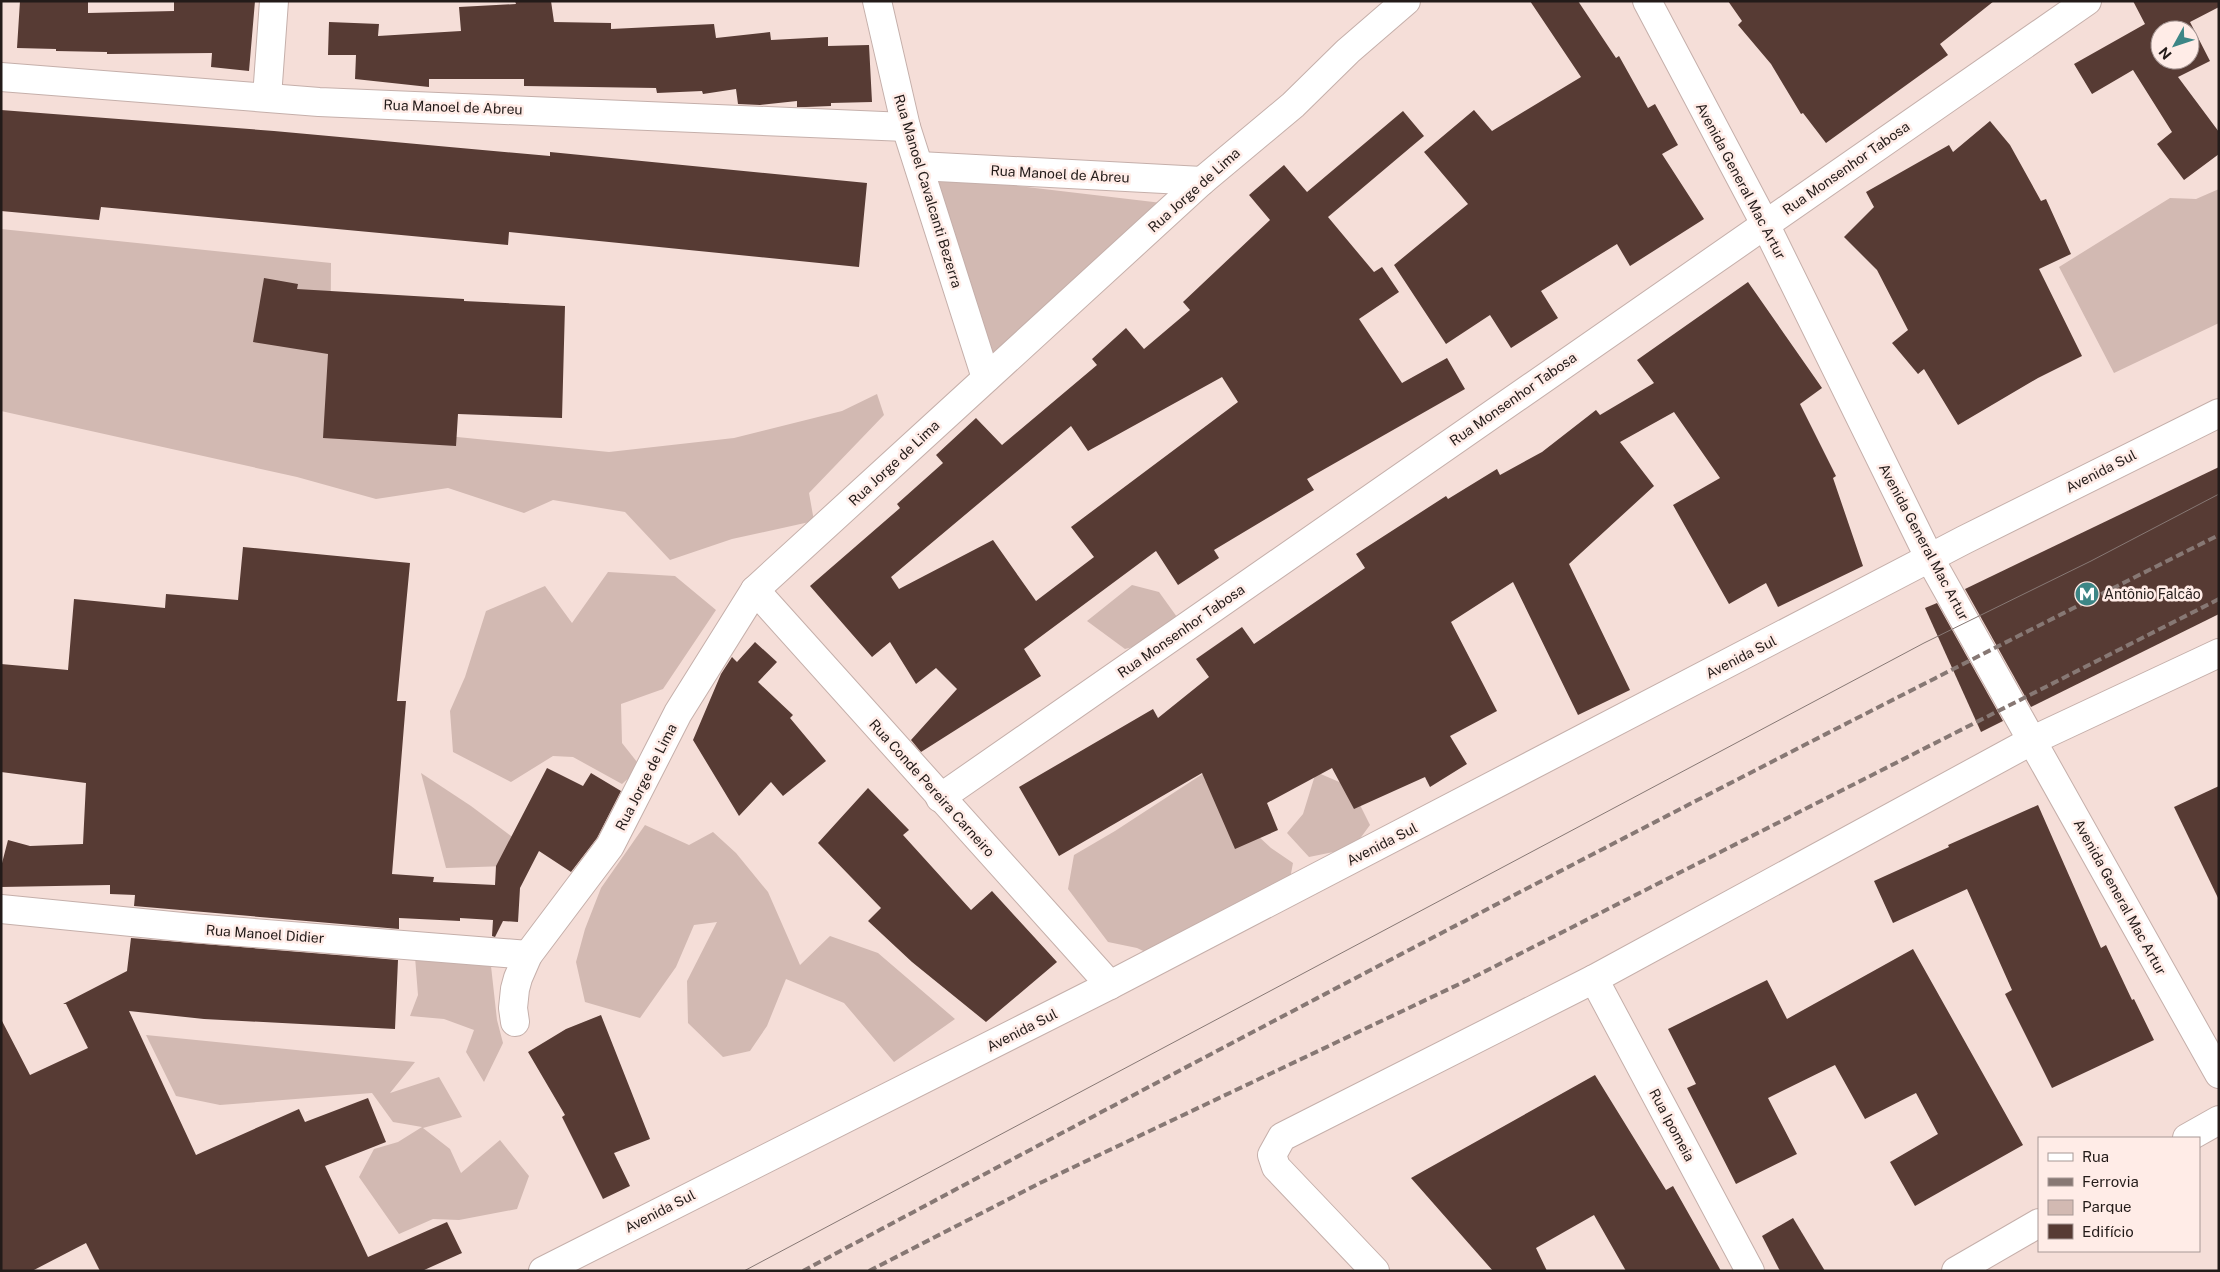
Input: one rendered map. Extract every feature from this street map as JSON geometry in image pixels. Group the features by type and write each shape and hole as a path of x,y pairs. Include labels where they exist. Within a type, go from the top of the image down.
{"street":[{"path":"267,97 274,1"},
{"name":"Rua Manoel Cavalcanti Bezerra","path":"877,1 906,127 986,378"},
{"name":"Rua Jorge de Lima","path":"515,1022 513,1008 515,989 528,955 610,846 678,713 755,590 1202,181 1293,105 1348,51 1406,1"},
{"name":"Avenida General Mac Artur","path":"1647,1 1765,224 1930,559 2219,1074"},
{"name":"Rua Monsenhor Tabosa","path":"940,798 2087,1"},
{"name":"Rua Manoel de Abreu","path":"1,76 329,102 906,127"},
{"name":"Rua Manoel de Abreu","path":"919,166 1202,181"},
{"name":"Avenida Sul","path":"543,1271 1110,985 1964,540 2219,412"},
{"name":"Rua Conde Pereira Carneiro","path":"755,590 1110,985"},
{"path":"1375,1271 1283,1177 1276,1167 1272,1155 1282,1136 1594,979 2033,740 2219,653"},
{"name":"Rua Manoel Didier","path":"1,909 192,928 528,955"},
{"name":"Rua Ipomeia","path":"1594,979 1750,1271"},
{"path":"2189,1137 2219,1120"},
{"path":"1956,1271 2038,1224"}],"green space":[{"path":"933,176 1162,203 992,358"},
{"path":"2219,189 2219,323 2114,373 2059,267 2170,198 2196,199"},
{"path":"1,229 331,263 330,414 427,434 609,452 734,438 842,411 877,394 884,415 809,493 814,521 732,539 670,560 625,512 553,500 524,513 448,488 376,499 297,477 1,411"},
{"path":"608,572 675,576 716,610 663,689 621,704 622,743 641,767 622,784 573,757 553,756 511,782 453,752 450,711 465,677 486,611 545,586 572,623"},
{"path":"1132,585 1159,592 1177,617 1149,643 1125,649 1087,621"},
{"path":"1207,771 1228,808 1271,848 1293,863 1289,884 1154,956 1137,948 1108,942 1068,889 1074,855 1115,831"},
{"path":"1316,772 1351,787 1370,825 1353,848 1309,857 1287,833 1303,814"},
{"path":"421,773 471,806 523,845 507,866 446,868"},
{"path":"645,825 689,845 713,832 736,853 768,892 800,965 830,936 878,953 955,1019 894,1062 844,1003 786,979 767,1026 750,1051 723,1057 688,1023 687,981 717,922 694,925 676,967 640,1018 585,1002 576,962 585,929 601,888"},
{"path":"415,957 491,966 497,1020 503,1043 484,1082 466,1052 474,1030 444,1019 410,1016 418,995"},
{"path":"146,1035 415,1062 390,1093 439,1077 462,1117 423,1128 450,1149 461,1173 500,1140 529,1176 517,1209 459,1220 433,1219 399,1234 359,1177 374,1149 398,1142 422,1127 393,1122 372,1093 220,1105 176,1096"}],"building":[{"path":"20,1 88,1 88,13 174,11 174,1 255,1 249,71 211,67 212,53 107,54 107,52 17,48"},
{"path":"515,1 551,1 554,22 611,23 611,29 714,24 716,38 770,32 771,40 828,37 828,46 869,45 872,102 831,103 831,106 806,107 797,107 797,101 760,105 738,104 736,89 703,94 702,91 657,93 656,88 524,86 524,79 429,79 429,87 355,79 356,55 328,55 329,22 379,24 378,36 461,31 459,7 516,4"},
{"path":"1530,1 1578,1 1616,58 1619,56 1648,108 1655,104 1678,145 1662,154 1704,219 1630,266 1617,244 1541,291 1558,318 1511,348 1490,315 1446,344 1394,265 1468,204 1424,152 1474,110 1492,131 1581,77"},
{"path":"1728,1 1994,1 1940,44 1948,55 1826,143 1803,113 1801,114 1771,64 1738,25 1742,21"},
{"path":"2133,1 2219,1 2219,7 2194,20 2150,20 2150,70 2192,70 2178,77 2219,132 2219,154 2184,180 2157,144 2172,132 2133,70 2092,94 2074,64 2145,24"},
{"path":"2200,42 2210,61 2200,66"},
{"path":"1,110 274,131 550,156 550,152 867,183 859,267 509,232 508,245 101,207 99,220 1,211"},
{"path":"1403,111 1424,136 1328,217 1374,272 1382,267 1399,292 1359,319 1402,383 1447,358 1465,389 1307,479 1314,490 1214,550 1219,558 1178,585 1156,551 1024,649 1041,676 921,752 911,740 957,689 936,668 916,684 890,642 872,657 810,586 900,508 897,504 943,463 936,455 976,418 1002,445 1097,365 1092,359 1126,328 1144,349 1190,310 1183,302 1270,220 1249,195 1284,165 1307,192","holes":["1222,377 1238,402 1071,527 1094,557 1036,601 993,540 899,589 891,577 1071,426 1088,451"]},
{"path":"1990,121 2010,145 2041,201 2046,199 2071,254 2039,269 2082,356 2038,378 1958,425 1924,369 1918,374 1892,343 1908,330 1877,270 1844,237 1874,207 1866,192 1949,145 1953,152"},
{"path":"264,278 298,284 297,289 565,306 562,418 458,414 456,446 323,438 328,354 253,342"},
{"path":"1748,282 1822,388 1800,404 1836,476 1833,478 1863,566 1778,607 1766,583 1729,604 1673,505 1720,478 1674,412 1620,442 1654,486 1569,564 1630,690 1578,715 1513,582 1451,622 1497,711 1450,736 1467,764 1430,787 1425,777 1354,809 1332,768 1267,803 1278,830 1235,849 1202,773 1059,856 1019,787 1153,709 1158,718 1209,677 1196,659 1242,627 1254,644 1365,568 1356,554 1446,496 1448,499 1497,469 1500,475 1542,452 1596,410 1600,415 1654,383 1637,360"},
{"name":"Antônio Falcão","path":"2219,467 2219,614 2031,707 1965,589"},
{"path":"243,547 410,563 397,701 406,701 392,874 434,877 433,882 495,885 496,866 547,768 583,786 591,773 621,791 597,838 571,872 539,851 520,888 518,922 503,921 495,937 492,936 493,920 460,918 460,921 399,918 399,929 134,906 135,895 110,894 110,885 1,887 1,867 8,840 30,846 83,844 86,783 1,772 1,664 68,670 74,599 165,608 166,594 238,600"},
{"path":"1937,603 2003,721 1981,732 1925,608"},
{"path":"755,642 777,662 758,682 793,715 790,718 826,761 783,796 771,782 739,816 693,740 721,674 732,657 737,662"},
{"path":"2219,786 2219,900 2174,807"},
{"path":"868,788 909,830 903,835 971,910 992,891 1057,962 986,1022 912,962 868,921 881,908 818,843"},
{"path":"2038,805 2101,948 2106,945 2132,1000 2134,999 2154,1040 2052,1088 2005,994 2012,990 1967,889 1893,923 1874,881 1949,847 1948,845"},
{"path":"131,938 398,960 395,1029 204,1019 129,1011 196,1155 299,1109 305,1122 368,1098 386,1142 325,1166 368,1257 447,1222 462,1253 422,1271 100,1271 86,1243 32,1271 1,1271 1,1019 30,1075 88,1048 66,1004 63,1004 127,971"},
{"path":"1913,949 2023,1145 1915,1206 1890,1162 1938,1134 1916,1093 1865,1119 1835,1065 1768,1098 1797,1154 1736,1184 1687,1088 1696,1084 1668,1029 1767,980 1787,1019"},
{"path":"601,1015 650,1139 614,1153 630,1186 603,1199 562,1117 565,1115 528,1052 566,1029"},
{"path":"1595,1075 1666,1190 1673,1186 1721,1271 1626,1271 1594,1215 1536,1248 1547,1271 1493,1271 1411,1178"},
{"path":"1793,1218 1825,1271 1780,1271 1762,1236"}],"tram line":[{"path":"744,1271 1924,643 2091,561 2219,494"}],"railway":[{"path":"803,1271 1508,898 1863,715 2219,535"},
{"path":"869,1271 1040,1183 1472,978 2219,599"}],"place":[{"name":"Antônio Falcão","path":"2087,594"}]}
